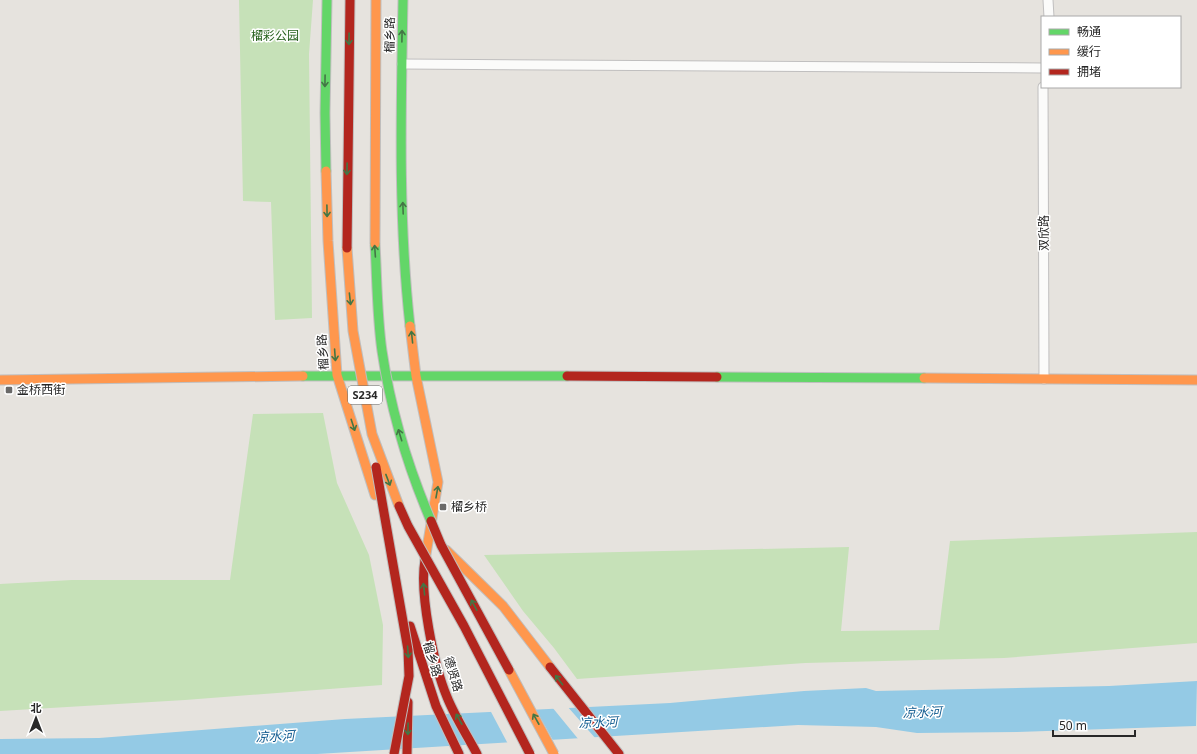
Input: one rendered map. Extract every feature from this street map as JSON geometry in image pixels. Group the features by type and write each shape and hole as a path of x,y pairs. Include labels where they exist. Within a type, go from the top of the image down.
{"main road":[{"name":"榴乡路","path":"327,0 325,113 327,226 336,375 387,532 407,618 427,683 436,706 459,754"},
{"name":"S234","path":"350,0 346,235 353,331 372,434 389,482 408,526 464,626 530,754"},
{"name":"榴乡路","path":"376,0 374,236 382,350 397,427 412,476 441,545 554,754"},
{"name":"榴乡路","path":"403,0 401,140 404,268 416,376 438,482 423,572"},
{"path":"0,380 336,375 1197,380"},
{"path":"372,434 381,501 408,650 409,676 407,754"},
{"path":"441,545 503,606 619,754"},
{"name":"德贤路","path":"423,572 426,606 437,668 445,691 477,754"},
{"path":"394,754 409,676"}],"street":[{"path":"1048,0 1048,16"},
{"path":"402,64 1041,68"},
{"name":"双欣路","path":"1043,88 1044,379"}],"green space":[{"name":"榴彩公园","path":"239,0 313,0 309,54 312,318 275,320 271,202 243,201"},
{"path":"323,413 337,483 369,555 383,625 382,685 185,700 0,711 0,584 72,580 230,580 253,414"},
{"path":"1197,532 1197,643 1004,658 805,663 577,679 554,648 523,611 484,555 849,547 841,631 939,630 950,541"}],"water":[{"name":"凉水河","path":"1197,681 1196,726 1017,732 917,733 876,727 798,725 317,754 0,754 0,739 99,738 345,719 670,703 804,691 866,688 876,691 1109,686"}],"pier":[{"path":"567,706 596,739 579,740 552,707"},
{"path":"535,708 554,742 508,744 490,710"}],"traffic: fast":[{"path":"326,171 325,113 327,0"},
{"path":"403,0 401,163 406,285 410,326"},
{"path":"375,244 380,338 390,395 407,459 431,521"},
{"path":"303,376 567,376"},
{"path":"717,377 924,378"}],"traffic: slow":[{"path":"375,244 376,0"},
{"path":"326,171 328,241 337,375 375,495"},
{"path":"347,248 353,331 372,434 399,506"},
{"path":"410,326 416,376 438,482 425,560"},
{"path":"0,380 303,376"},
{"path":"924,378 1197,380"},
{"path":"446,550 503,606 550,667"},
{"path":"509,670 554,754"}],"traffic: jam":[{"path":"347,248 350,0"},
{"path":"567,376 717,377"},
{"path":"376,467 408,650 409,676 394,754"},
{"path":"399,506 408,526 464,626 530,754"},
{"path":"431,521 441,545 509,670"},
{"path":"425,560 424,591 426,610 437,667 450,704 477,754"},
{"path":"410,626 436,706 459,754"},
{"path":"550,667 619,754"},
{"path":"407,754 408,702"}],"place":[{"name":"金桥西街","path":"9,390"},
{"name":"榴乡桥","path":"443,507"}]}
